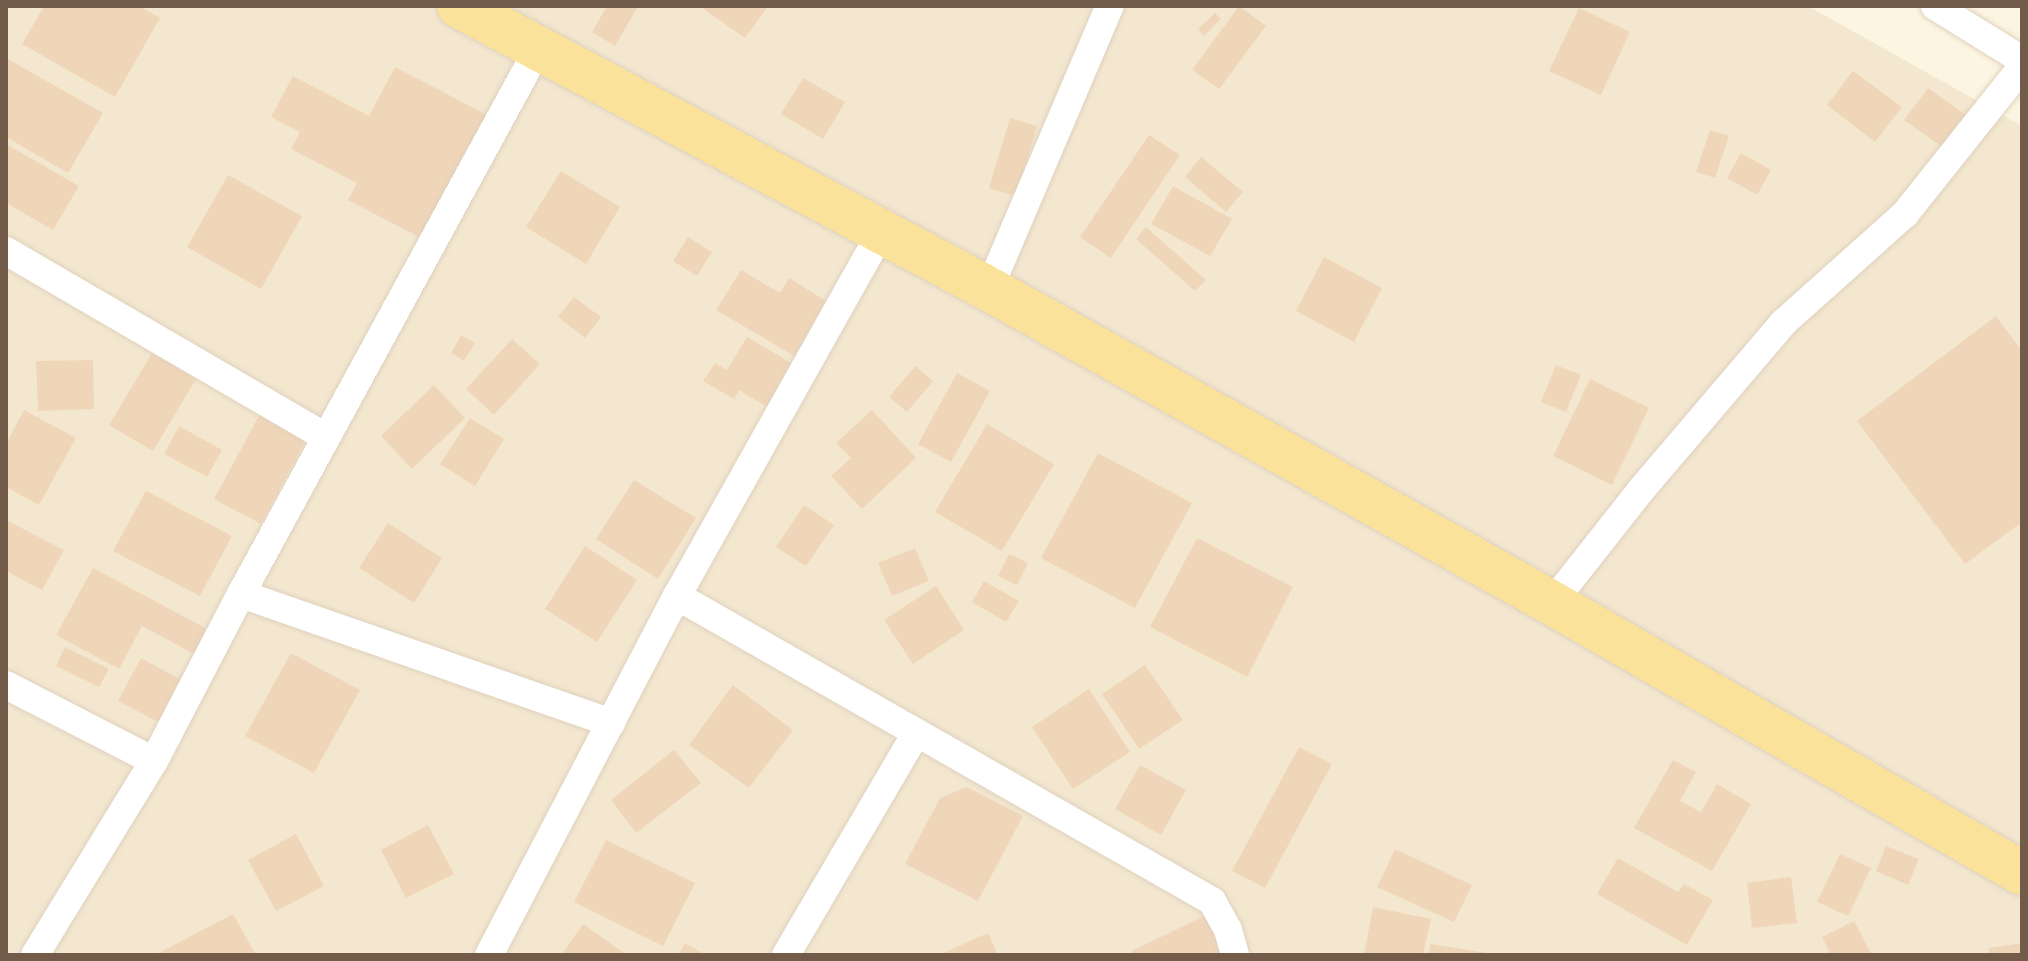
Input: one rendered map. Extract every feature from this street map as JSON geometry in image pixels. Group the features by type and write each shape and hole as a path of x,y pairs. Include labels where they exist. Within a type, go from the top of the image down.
{"main road":[{"path":"459,6 989,289 1552,603 2022,873"}],"street":[{"path":"989,289 1110,6"},
{"path":"1935,6 2022,60"},
{"path":"35,955 154,761 241,594 538,49"},
{"path":"1552,603 1641,490 1783,323 1905,214 2022,67"},
{"path":"489,955 677,596 882,231"},
{"path":"6,251 326,437"},
{"path":"241,594 611,723"},
{"path":"677,596 1212,901 1228,930 1235,955"},
{"path":"6,685 154,761"},
{"path":"786,955 916,733"}],"shaded area":[{"path":"6,6 1808,6 2022,126 2022,955 6,955"}],"building":[{"path":"44,6 139,6 160,18 115,97 22,44"},
{"path":"607,6 637,8 615,46 592,32"},
{"path":"699,6 768,6 745,38"},
{"path":"1239,6 1266,26 1219,89 1192,70"},
{"path":"1579,8 1630,32 1601,95 1549,71"},
{"path":"1215,13 1221,19 1204,36 1198,29"},
{"path":"6,58 103,113 68,173 6,137"},
{"path":"395,67 495,119 430,243 348,200 357,183 291,149 300,132 271,117 293,76 369,116"},
{"path":"1853,71 1902,107 1875,142 1827,105"},
{"path":"803,78 845,102 823,139 781,114"},
{"path":"1928,88 1970,118 1947,150 1904,120"},
{"path":"1010,118 1037,126 1016,196 989,188"},
{"path":"1710,130 1729,136 1715,178 1696,172"},
{"path":"1149,135 1180,155 1111,258 1080,237"},
{"path":"6,144 79,186 53,230 6,203"},
{"path":"1741,153 1771,170 1757,195 1727,178"},
{"path":"1201,157 1243,192 1226,212 1185,177"},
{"path":"561,171 620,207 586,264 526,227"},
{"path":"228,175 302,216 261,289 187,247"},
{"path":"1173,186 1232,219 1210,256 1151,224"},
{"path":"1146,227 1206,280 1195,291 1136,239"},
{"path":"688,237 712,252 697,276 673,261"},
{"path":"1324,257 1382,288 1354,342 1296,311"},
{"path":"741,270 780,293 789,278 834,306 801,360 716,310"},
{"path":"574,297 601,317 585,338 558,317"},
{"path":"1996,316 2022,351 2022,522 1965,564 1857,421"},
{"path":"461,335 475,343 464,361 451,353"},
{"path":"747,337 798,367 772,410 739,390 734,399 703,381 715,363 727,370"},
{"path":"512,339 540,364 494,415 466,389"},
{"path":"152,353 196,379 153,451 109,425"},
{"path":"93,360 94,409 38,411 36,361"},
{"path":"1556,365 1581,375 1566,412 1541,402"},
{"path":"915,366 933,381 907,412 889,397"},
{"path":"957,373 990,391 951,462 918,444"},
{"path":"1590,379 1649,408 1612,485 1553,456"},
{"path":"434,385 465,418 412,469 381,436"},
{"path":"24,410 76,438 39,505 6,487 6,444"},
{"path":"262,410 309,434 261,524 214,499"},
{"path":"872,410 916,458 862,509 831,476 851,458 836,443"},
{"path":"470,418 504,439 475,486 440,464"},
{"path":"987,424 1054,464 1002,551 935,512"},
{"path":"179,426 222,450 207,477 164,454"},
{"path":"1098,453 1192,503 1135,608 1041,558"},
{"path":"634,480 696,518 658,579 596,539"},
{"path":"146,491 232,536 200,596 113,551"},
{"path":"804,505 834,525 806,566 776,547"},
{"path":"6,520 64,550 42,590 6,571"},
{"path":"388,523 442,558 414,603 359,568"},
{"path":"1197,538 1293,587 1247,677 1150,627"},
{"path":"585,546 637,580 597,642 545,609"},
{"path":"915,548 929,581 892,596 878,563"},
{"path":"1009,554 1028,563 1017,585 998,576"},
{"path":"93,568 211,631 198,656 142,626 119,669 56,635"},
{"path":"984,581 1019,601 1006,622 972,602"},
{"path":"936,586 964,630 913,664 884,620"},
{"path":"65,647 109,669 99,687 56,666"},
{"path":"291,653 360,690 314,773 245,736"},
{"path":"141,658 187,683 164,725 118,701"},
{"path":"1145,665 1183,720 1139,749 1102,694"},
{"path":"733,685 793,730 749,788 689,745"},
{"path":"1089,689 1130,752 1073,789 1032,727"},
{"path":"1299,747 1332,764 1265,888 1232,871"},
{"path":"674,750 701,783 636,833 611,800"},
{"path":"1673,760 1696,772 1680,801 1701,812 1717,784 1751,804 1712,871 1634,828"},
{"path":"1140,765 1186,790 1161,835 1115,809"},
{"path":"967,787 1023,816 978,901 905,864 940,798"},
{"path":"428,825 454,874 406,898 381,850"},
{"path":"296,834 324,886 276,911 248,860"},
{"path":"606,840 695,883 663,946 574,902"},
{"path":"1886,846 1919,859 1908,885 1876,871"},
{"path":"1395,849 1472,885 1454,922 1377,887"},
{"path":"1840,854 1871,868 1848,916 1817,902"},
{"path":"1618,858 1678,892 1684,884 1713,900 1687,945 1597,894"},
{"path":"1791,877 1797,923 1752,928 1747,883"},
{"path":"1373,907 1431,919 1423,955 1364,955"},
{"path":"233,914 256,955 155,955"},
{"path":"1208,914 1227,955 1134,955 1132,951"},
{"path":"1854,921 1872,955 1831,955 1822,937"},
{"path":"583,924 627,955 561,955"},
{"path":"988,933 998,955 939,955"},
{"path":"685,943 706,955 678,955"},
{"path":"2022,943 2022,955 1990,955 1989,948"},
{"path":"1430,944 1487,953 1487,955 1429,955"}]}
